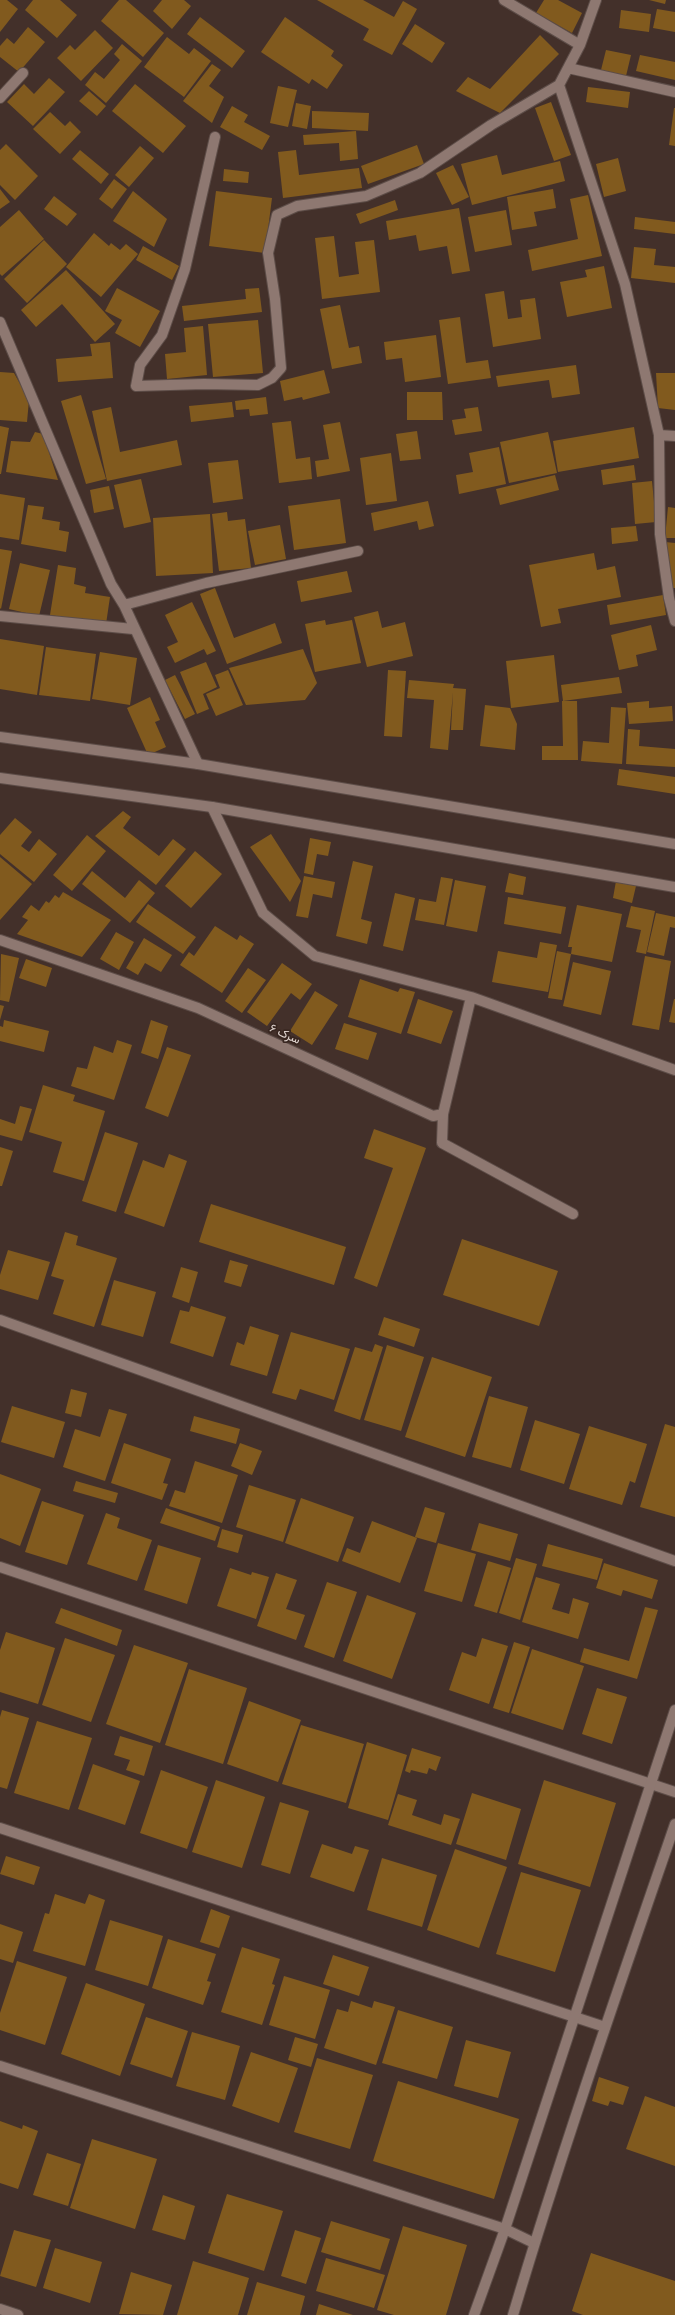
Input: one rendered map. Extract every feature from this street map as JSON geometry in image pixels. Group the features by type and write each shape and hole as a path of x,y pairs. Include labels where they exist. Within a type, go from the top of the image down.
{"street":[{"path":"504,0 510,6 580,44"},
{"path":"215,137 185,269 162,335 140,365 136,386 204,384 258,385 272,378 281,368 275,299 268,253 277,215 297,206 366,196 420,173 491,125 559,85 580,44 596,0"},
{"path":"568,68 675,92"},
{"path":"0,98 23,74"},
{"path":"559,85 625,284 659,435 660,534 669,598 675,621"},
{"path":"0,322 111,584 124,605 133,629 198,764"},
{"path":"659,435 675,436"},
{"path":"124,605 206,583 358,551"},
{"path":"0,616 133,629"},
{"path":"0,738 198,764 675,844"},
{"path":"0,778 212,807 675,887"},
{"path":"212,807 263,913 315,956 471,997 675,1070"},
{"name":"سرک ۶","path":"0,940 198,1008 433,1116 443,1114"},
{"path":"471,997 443,1114 442,1143 572,1214"},
{"path":"0,1320 675,1561"},
{"path":"0,1567 675,1792"},
{"path":"474,2315 505,2229 675,1710"},
{"path":"513,2315 534,2243 605,2027 675,1824"},
{"path":"0,1828 605,2027"},
{"path":"0,2066 505,2229 534,2243"},
{"path":"0,2309 18,2315"}],"building":[{"path":"0,0 7,0 18,9 0,32"},
{"path":"33,0 60,0 77,15 57,38 25,10"},
{"path":"119,0 126,0 164,33 143,57 101,21"},
{"path":"162,0 184,0 191,6 172,29 153,11"},
{"path":"317,0 363,0 394,17 403,1 417,9 392,55 363,40 369,29"},
{"path":"544,0 558,0 582,13 572,33 536,13"},
{"path":"649,0 666,0 665,4"},
{"path":"657,9 675,12 675,32 653,28"},
{"path":"621,10 651,14 649,32 619,28"},
{"path":"200,17 245,51 232,68 187,34"},
{"path":"285,17 334,51 331,56 343,65 327,89 312,79 309,84 261,52"},
{"path":"415,24 445,43 432,63 402,44"},
{"path":"28,27 45,42 19,72 0,57 0,46 7,38 14,44"},
{"path":"95,30 113,48 81,81 57,58 70,45 75,50"},
{"path":"540,35 559,54 500,113 456,91 468,77 490,89"},
{"path":"167,37 189,54 194,48 211,61 184,97 144,67"},
{"path":"122,44 142,61 106,103 85,85 95,72 104,79 120,60 114,54"},
{"path":"606,50 631,55 626,76 601,70"},
{"path":"640,55 675,62 675,80 636,71"},
{"path":"212,64 221,70 209,86 224,97 212,123 183,101"},
{"path":"49,78 65,92 33,126 7,102 24,84 34,94"},
{"path":"135,84 186,126 163,153 112,111"},
{"path":"278,86 297,90 288,127 270,123"},
{"path":"588,87 630,92 628,108 586,102"},
{"path":"89,91 106,106 97,116 79,101"},
{"path":"551,102 571,155 554,161 535,108"},
{"path":"296,103 311,106 307,129 292,126"},
{"path":"232,106 248,115 244,122 270,136 262,150 220,127"},
{"path":"675,108 675,146 669,145"},
{"path":"312,111 369,113 368,131 312,128"},
{"path":"50,112 65,126 70,121 81,132 60,154 33,129"},
{"path":"356,131 358,159 340,161 339,143 304,145 303,135"},
{"path":"6,144 38,176 15,200 0,185 0,150"},
{"path":"417,145 424,164 368,184 361,166"},
{"path":"140,146 154,158 129,187 115,175"},
{"path":"80,150 109,174 101,184 72,159"},
{"path":"296,150 299,175 359,168 362,188 283,198 278,152"},
{"path":"497,155 502,175 560,161 565,181 472,205 461,164"},
{"path":"618,158 626,191 604,197 596,164"},
{"path":"453,165 469,197 452,205 436,173"},
{"path":"224,169 249,172 248,183 223,181"},
{"path":"114,179 127,189 112,209 99,199"},
{"path":"0,189 10,202 0,209"},
{"path":"553,189 556,208 534,212 537,226 512,230 507,197"},
{"path":"133,191 167,219 154,247 113,221"},
{"path":"216,191 272,198 265,253 209,246"},
{"path":"588,195 602,256 532,271 528,250 578,239 570,199"},
{"path":"54,196 77,214 67,226 44,209"},
{"path":"395,200 398,210 360,224 356,214"},
{"path":"459,208 470,271 452,274 447,246 419,251 416,235 389,240 386,221"},
{"path":"19,210 44,239 2,276 0,274 0,227"},
{"path":"506,210 512,245 475,252 468,217"},
{"path":"635,217 675,222 675,234 634,229"},
{"path":"94,233 109,246 111,243 120,250 126,244 138,254 101,297 66,267"},
{"path":"334,236 339,277 359,274 355,242 374,240 380,292 322,299 315,238"},
{"path":"44,240 67,264 27,303 4,279"},
{"path":"143,246 179,266 172,280 136,260"},
{"path":"634,247 656,249 654,265 675,267 675,283 631,278"},
{"path":"604,266 612,308 567,317 560,282 587,277 585,270"},
{"path":"66,270 115,324 95,342 62,304 36,327 21,310"},
{"path":"117,288 160,311 140,347 115,333 122,320 105,311"},
{"path":"259,288 262,312 184,321 182,306 246,299 245,289"},
{"path":"504,291 508,319 522,317 520,300 535,298 541,339 493,347 485,294"},
{"path":"340,305 349,348 359,346 362,363 332,369 320,309"},
{"path":"460,317 466,363 488,360 491,378 448,384 439,320"},
{"path":"258,320 263,373 213,377 208,324"},
{"path":"203,326 207,375 167,379 165,354 186,352 184,328"},
{"path":"436,335 441,377 405,382 402,358 386,360 384,342"},
{"path":"110,342 113,378 58,382 56,359 92,356 90,344"},
{"path":"576,365 580,394 552,398 549,380 498,387 496,376"},
{"path":"324,370 330,393 303,400 302,397 284,401 280,381"},
{"path":"0,372 14,373 29,400 27,422 0,420"},
{"path":"656,373 675,373 675,410 658,408"},
{"path":"407,392 442,392 443,420 407,420"},
{"path":"81,395 106,479 86,484 61,401"},
{"path":"266,397 268,414 250,416 249,409 236,410 235,401"},
{"path":"232,402 234,417 191,422 189,406"},
{"path":"111,407 120,452 177,440 182,465 107,481 92,411"},
{"path":"478,407 482,431 455,435 452,420 466,418 464,409"},
{"path":"291,421 296,459 310,457 312,479 279,483 272,423"},
{"path":"340,422 350,471 317,477 315,461 329,459 323,425"},
{"path":"0,426 9,428 1,474 0,474"},
{"path":"634,427 639,458 558,472 553,441"},
{"path":"417,431 421,459 400,461 396,434"},
{"path":"35,432 43,434 58,480 6,472 11,441 30,442"},
{"path":"548,432 557,473 509,483 500,442"},
{"path":"499,447 506,484 459,494 456,475 473,472 469,453"},
{"path":"391,453 397,501 366,505 360,458"},
{"path":"238,460 243,499 213,503 208,463"},
{"path":"634,465 636,480 603,485 601,470"},
{"path":"555,475 559,490 500,505 496,489"},
{"path":"141,479 151,522 124,528 114,485"},
{"path":"652,481 656,522 635,524 632,483"},
{"path":"109,486 114,509 94,513 90,490"},
{"path":"0,494 25,498 19,540 0,537"},
{"path":"340,499 346,543 294,550 288,506"},
{"path":"428,501 434,526 419,530 417,521 374,531 371,513"},
{"path":"28,505 44,507 42,519 60,522 59,530 69,532 66,552 21,544"},
{"path":"668,507 675,508 675,538 665,538"},
{"path":"227,512 228,521 245,519 251,568 219,571 212,514"},
{"path":"210,514 213,573 156,576 153,518"},
{"path":"280,525 286,559 255,565 248,531"},
{"path":"636,526 638,541 612,544 611,528"},
{"path":"665,542 675,543 675,588 673,588"},
{"path":"0,549 12,551 1,609 0,608"},
{"path":"594,553 597,570 615,566 621,597 558,609 561,623 541,627 529,565"},
{"path":"20,563 50,570 39,616 9,609"},
{"path":"58,565 76,568 74,584 86,587 85,593 110,597 106,624 50,615"},
{"path":"347,571 352,592 301,602 297,581"},
{"path":"215,588 234,638 275,623 282,643 227,664 200,594"},
{"path":"663,595 666,615 610,625 607,605"},
{"path":"192,602 216,651 207,655 204,649 175,663 167,647 178,642 165,615"},
{"path":"378,611 382,628 405,622 413,656 367,667 354,617"},
{"path":"325,620 326,625 352,620 361,663 315,672 305,624"},
{"path":"651,625 657,650 636,655 638,666 619,670 611,635"},
{"path":"0,639 44,646 37,695 0,689"},
{"path":"46,647 96,654 90,701 39,695"},
{"path":"303,649 317,683 305,700 246,705 229,668"},
{"path":"100,652 137,658 130,705 92,699"},
{"path":"554,655 559,702 511,708 506,661"},
{"path":"206,662 217,687 203,694 209,709 197,714 180,672"},
{"path":"228,670 243,705 216,716 206,694 220,688 215,675"},
{"path":"388,670 406,671 402,737 384,736"},
{"path":"175,675 195,714 185,719 165,680"},
{"path":"619,677 622,693 563,701 561,685"},
{"path":"409,680 454,684 453,688 466,689 463,730 451,730 453,692 448,750 430,748 434,700 407,698"},
{"path":"150,697 160,720 155,722 166,747 148,755 127,708"},
{"path":"562,701 577,701 578,760 542,760 542,746 563,746"},
{"path":"649,701 649,708 672,706 673,721 629,724 627,703"},
{"path":"485,705 510,708 517,724 515,750 480,746"},
{"path":"611,707 626,708 622,764 581,761 583,741 609,743"},
{"path":"628,729 640,730 639,746 675,749 675,767 626,764"},
{"path":"619,769 675,777 675,794 617,785"},
{"path":"123,811 131,817 123,828 159,856 173,839 186,849 156,885 95,836"},
{"path":"15,818 32,832 21,846 29,852 39,839 57,854 34,882 0,854 0,835"},
{"path":"271,834 301,881 290,902 250,847"},
{"path":"87,835 106,851 72,891 53,875"},
{"path":"310,838 331,842 328,856 317,854 313,875 304,873"},
{"path":"195,851 222,874 191,908 165,886"},
{"path":"0,857 32,884 0,920"},
{"path":"353,861 373,866 361,919 372,922 367,944 336,936"},
{"path":"92,871 125,898 139,880 155,893 130,923 82,884"},
{"path":"509,873 526,877 523,895 505,892"},
{"path":"304,876 335,882 332,898 313,894 308,918 296,916"},
{"path":"441,877 453,879 444,925 415,920 419,899 436,902"},
{"path":"455,880 486,886 477,932 446,926"},
{"path":"616,881 636,886 632,903 613,898"},
{"path":"63,892 111,920 82,957 17,934 28,920 22,917 31,905 39,911 46,901 49,903 55,895 59,898"},
{"path":"395,893 415,898 403,951 383,946"},
{"path":"508,897 566,907 561,934 504,924"},
{"path":"148,904 196,937 183,954 136,922"},
{"path":"577,905 622,914 612,962 571,954 572,947 568,947"},
{"path":"631,906 655,911 646,954 636,952 641,930 626,927"},
{"path":"656,913 675,917 675,928 670,927 664,956 647,952"},
{"path":"215,926 237,940 240,935 254,944 222,993 180,965 189,952 194,956"},
{"path":"116,932 134,942 119,970 100,959"},
{"path":"144,938 172,955 161,972 145,963 138,975 126,968"},
{"path":"540,942 557,945 548,992 492,982 498,951 537,958"},
{"path":"557,951 571,954 562,1000 548,998"},
{"path":"1,954 19,958 9,1002 0,1000"},
{"path":"645,956 671,961 659,1030 632,1025"},
{"path":"26,959 52,968 46,987 19,978"},
{"path":"573,962 611,971 601,1015 563,1006"},
{"path":"282,963 312,984 300,1000 291,993 267,1026 247,1012"},
{"path":"248,968 266,980 242,1013 225,1001"},
{"path":"360,979 398,992 400,988 415,992 401,1034 348,1017"},
{"path":"315,991 338,1005 312,1045 290,1031"},
{"path":"418,999 453,1011 441,1044 407,1033"},
{"path":"675,999 675,1023 669,1022"},
{"path":"0,1005 4,1006 0,1020"},
{"path":"4,1020 49,1031 44,1052 0,1041 0,1026 3,1027"},
{"path":"151,1020 168,1026 158,1059 141,1053"},
{"path":"344,1023 377,1033 368,1060 335,1049"},
{"path":"117,1040 132,1045 114,1100 71,1086 77,1067 87,1069 94,1046 113,1053"},
{"path":"167,1047 191,1055 168,1117 145,1108"},
{"path":"43,1085 75,1095 73,1101 105,1111 84,1181 53,1172 62,1142 29,1132"},
{"path":"20,1106 32,1109 22,1141 0,1135 0,1119 15,1124"},
{"path":"374,1129 426,1148 377,1287 354,1278 393,1168 364,1158"},
{"path":"105,1132 138,1143 116,1212 82,1201"},
{"path":"0,1147 13,1151 2,1186 0,1186"},
{"path":"169,1154 187,1161 164,1227 124,1213 143,1160 164,1168"},
{"path":"211,1204 346,1247 334,1285 199,1242"},
{"path":"65,1232 78,1236 76,1245 117,1258 94,1327 53,1314 64,1280 51,1276"},
{"path":"462,1239 558,1271 539,1326 443,1295"},
{"path":"8,1250 50,1262 38,1300 0,1289 0,1275"},
{"path":"230,1260 248,1265 241,1287 224,1282"},
{"path":"181,1267 198,1272 189,1303 172,1297"},
{"path":"114,1280 156,1292 143,1337 101,1325"},
{"path":"191,1306 226,1317 213,1357 170,1343 180,1310 189,1312"},
{"path":"384,1317 420,1329 414,1347 378,1335"},
{"path":"250,1326 279,1335 267,1376 230,1365 237,1342 244,1345"},
{"path":"291,1332 350,1349 334,1400 300,1389 296,1400 272,1393"},
{"path":"375,1344 383,1347 360,1420 334,1411 355,1347 372,1352"},
{"path":"387,1345 424,1357 401,1431 364,1420"},
{"path":"432,1357 492,1377 465,1457 405,1437"},
{"path":"71,1389 87,1393 81,1417 65,1413"},
{"path":"489,1396 528,1407 511,1468 472,1457"},
{"path":"12,1406 65,1422 54,1458 1,1442"},
{"path":"109,1409 127,1414 105,1481 63,1467 75,1429 100,1437"},
{"path":"194,1416 240,1429 236,1444 190,1431"},
{"path":"535,1420 580,1434 564,1484 520,1470"},
{"path":"665,1424 675,1427 675,1517 640,1507"},
{"path":"589,1426 647,1444 635,1483 630,1481 622,1505 569,1489"},
{"path":"124,1443 171,1459 163,1483 168,1484 162,1500 111,1483"},
{"path":"240,1443 262,1451 252,1475 231,1466"},
{"path":"195,1461 238,1475 222,1523 169,1506 175,1490 185,1493"},
{"path":"0,1474 41,1489 20,1546 0,1538"},
{"path":"76,1481 118,1493 115,1503 73,1491"},
{"path":"249,1485 296,1500 283,1542 236,1527"},
{"path":"301,1498 354,1517 338,1562 285,1543"},
{"path":"42,1501 84,1515 67,1565 25,1552"},
{"path":"425,1507 445,1513 436,1543 415,1537"},
{"path":"166,1508 220,1527 215,1541 160,1523"},
{"path":"106,1513 120,1518 117,1528 152,1540 137,1581 87,1564"},
{"path":"372,1521 417,1538 400,1583 342,1561 347,1548 360,1553"},
{"path":"479,1523 518,1534 510,1561 471,1550"},
{"path":"222,1529 243,1535 238,1553 217,1547"},
{"path":"438,1543 476,1554 462,1602 424,1591"},
{"path":"548,1544 603,1559 597,1580 542,1566"},
{"path":"158,1545 201,1558 187,1604 144,1590"},
{"path":"516,1558 537,1564 520,1620 499,1613"},
{"path":"488,1561 511,1568 497,1613 474,1606"},
{"path":"604,1563 658,1580 652,1599 623,1590 621,1596 596,1588"},
{"path":"230,1568 251,1575 252,1572 269,1577 256,1619 217,1606"},
{"path":"276,1573 297,1580 286,1609 305,1615 296,1640 257,1626"},
{"path":"536,1577 560,1584 552,1609 569,1614 573,1598 589,1603 578,1639 522,1622"},
{"path":"327,1582 357,1592 334,1658 304,1647"},
{"path":"367,1595 416,1613 392,1679 343,1661"},
{"path":"645,1607 658,1610 637,1679 580,1662 584,1648 629,1661"},
{"path":"61,1608 122,1630 117,1646 55,1623"},
{"path":"6,1632 55,1648 38,1704 0,1692 0,1650"},
{"path":"65,1638 115,1655 91,1722 42,1705"},
{"path":"482,1638 508,1646 489,1704 449,1690 462,1652 476,1657"},
{"path":"514,1642 530,1647 509,1713 493,1708"},
{"path":"134,1645 188,1663 160,1743 106,1724"},
{"path":"532,1649 584,1666 563,1730 511,1713"},
{"path":"189,1669 247,1688 223,1764 165,1745"},
{"path":"597,1688 627,1697 612,1744 582,1734"},
{"path":"249,1701 301,1720 278,1782 227,1764"},
{"path":"2,1710 29,1718 7,1789 0,1787 0,1717"},
{"path":"37,1721 92,1738 69,1810 14,1793"},
{"path":"301,1725 364,1744 346,1803 282,1784"},
{"path":"120,1736 153,1746 144,1776 126,1770 130,1760 114,1755"},
{"path":"367,1742 407,1755 388,1820 348,1808"},
{"path":"412,1748 441,1757 436,1771 429,1768 427,1774 411,1770 410,1773 405,1771"},
{"path":"93,1764 140,1781 125,1825 78,1809"},
{"path":"161,1770 208,1787 187,1849 140,1833"},
{"path":"216,1780 265,1797 242,1868 192,1852"},
{"path":"544,1780 616,1803 590,1887 518,1864"},
{"path":"472,1793 521,1809 506,1860 456,1844"},
{"path":"398,1794 417,1800 412,1815 441,1825 444,1814 460,1819 451,1845 388,1825"},
{"path":"280,1802 309,1811 290,1874 261,1865"},
{"path":"322,1844 352,1854 355,1846 369,1850 354,1892 310,1877"},
{"path":"455,1849 507,1867 479,1948 427,1930"},
{"path":"6,1856 40,1867 34,1885 0,1874"},
{"path":"382,1858 437,1875 422,1927 367,1910"},
{"path":"521,1872 581,1890 555,1972 496,1954"},
{"path":"55,1894 85,1904 89,1894 105,1900 85,1966 33,1951 45,1913 49,1914"},
{"path":"211,1909 230,1916 219,1948 200,1942"},
{"path":"110,1920 163,1936 148,1986 95,1970"},
{"path":"0,1924 23,1932 13,1963 0,1959"},
{"path":"168,1939 216,1954 207,1981 211,1982 203,2005 152,1988"},
{"path":"242,1947 280,1959 272,1984 275,1985 262,2025 221,2012"},
{"path":"333,1955 369,1967 359,1996 323,1984"},
{"path":"17,1961 67,1977 45,2045 0,2030 0,2013"},
{"path":"284,1976 330,1990 315,2039 269,2025"},
{"path":"86,1983 145,2004 120,2076 61,2054"},
{"path":"351,2001 372,2008 374,2001 395,2007 376,2065 324,2048 337,2009 348,2012"},
{"path":"398,2010 453,2027 437,2079 382,2063"},
{"path":"146,2017 188,2031 172,2078 130,2064"},
{"path":"192,2032 240,2046 225,2100 176,2086"},
{"path":"295,2037 318,2044 311,2067 288,2060"},
{"path":"466,2040 511,2052 498,2098 454,2086"},
{"path":"251,2052 298,2068 279,2123 232,2106"},
{"path":"317,2058 373,2075 350,2149 294,2132"},
{"path":"599,2077 629,2087 623,2105 610,2101 608,2106 592,2101"},
{"path":"398,2081 519,2119 494,2199 373,2161"},
{"path":"645,2096 675,2107 675,2166 626,2149"},
{"path":"0,2121 22,2129 23,2125 38,2131 18,2189 0,2183"},
{"path":"92,2139 157,2159 135,2229 70,2208"},
{"path":"47,2153 81,2164 68,2206 33,2195"},
{"path":"227,2194 283,2211 264,2271 208,2253"},
{"path":"163,2195 195,2206 185,2240 152,2230"},
{"path":"331,2221 390,2239 380,2270 321,2252"},
{"path":"403,2226 467,2245 446,2315 394,2315 377,2310"},
{"path":"14,2230 51,2240 36,2287 0,2276"},
{"path":"295,2230 321,2238 306,2284 281,2276"},
{"path":"55,2248 102,2262 90,2303 43,2288"},
{"path":"591,2253 675,2281 675,2315 583,2315 572,2311"},
{"path":"326,2258 385,2275 374,2308 316,2291"},
{"path":"193,2261 249,2278 238,2315 177,2315"},
{"path":"131,2272 172,2285 163,2315 119,2314"},
{"path":"257,2282 305,2296 300,2315 247,2315"},
{"path":"319,2304 353,2315 316,2315"}]}
